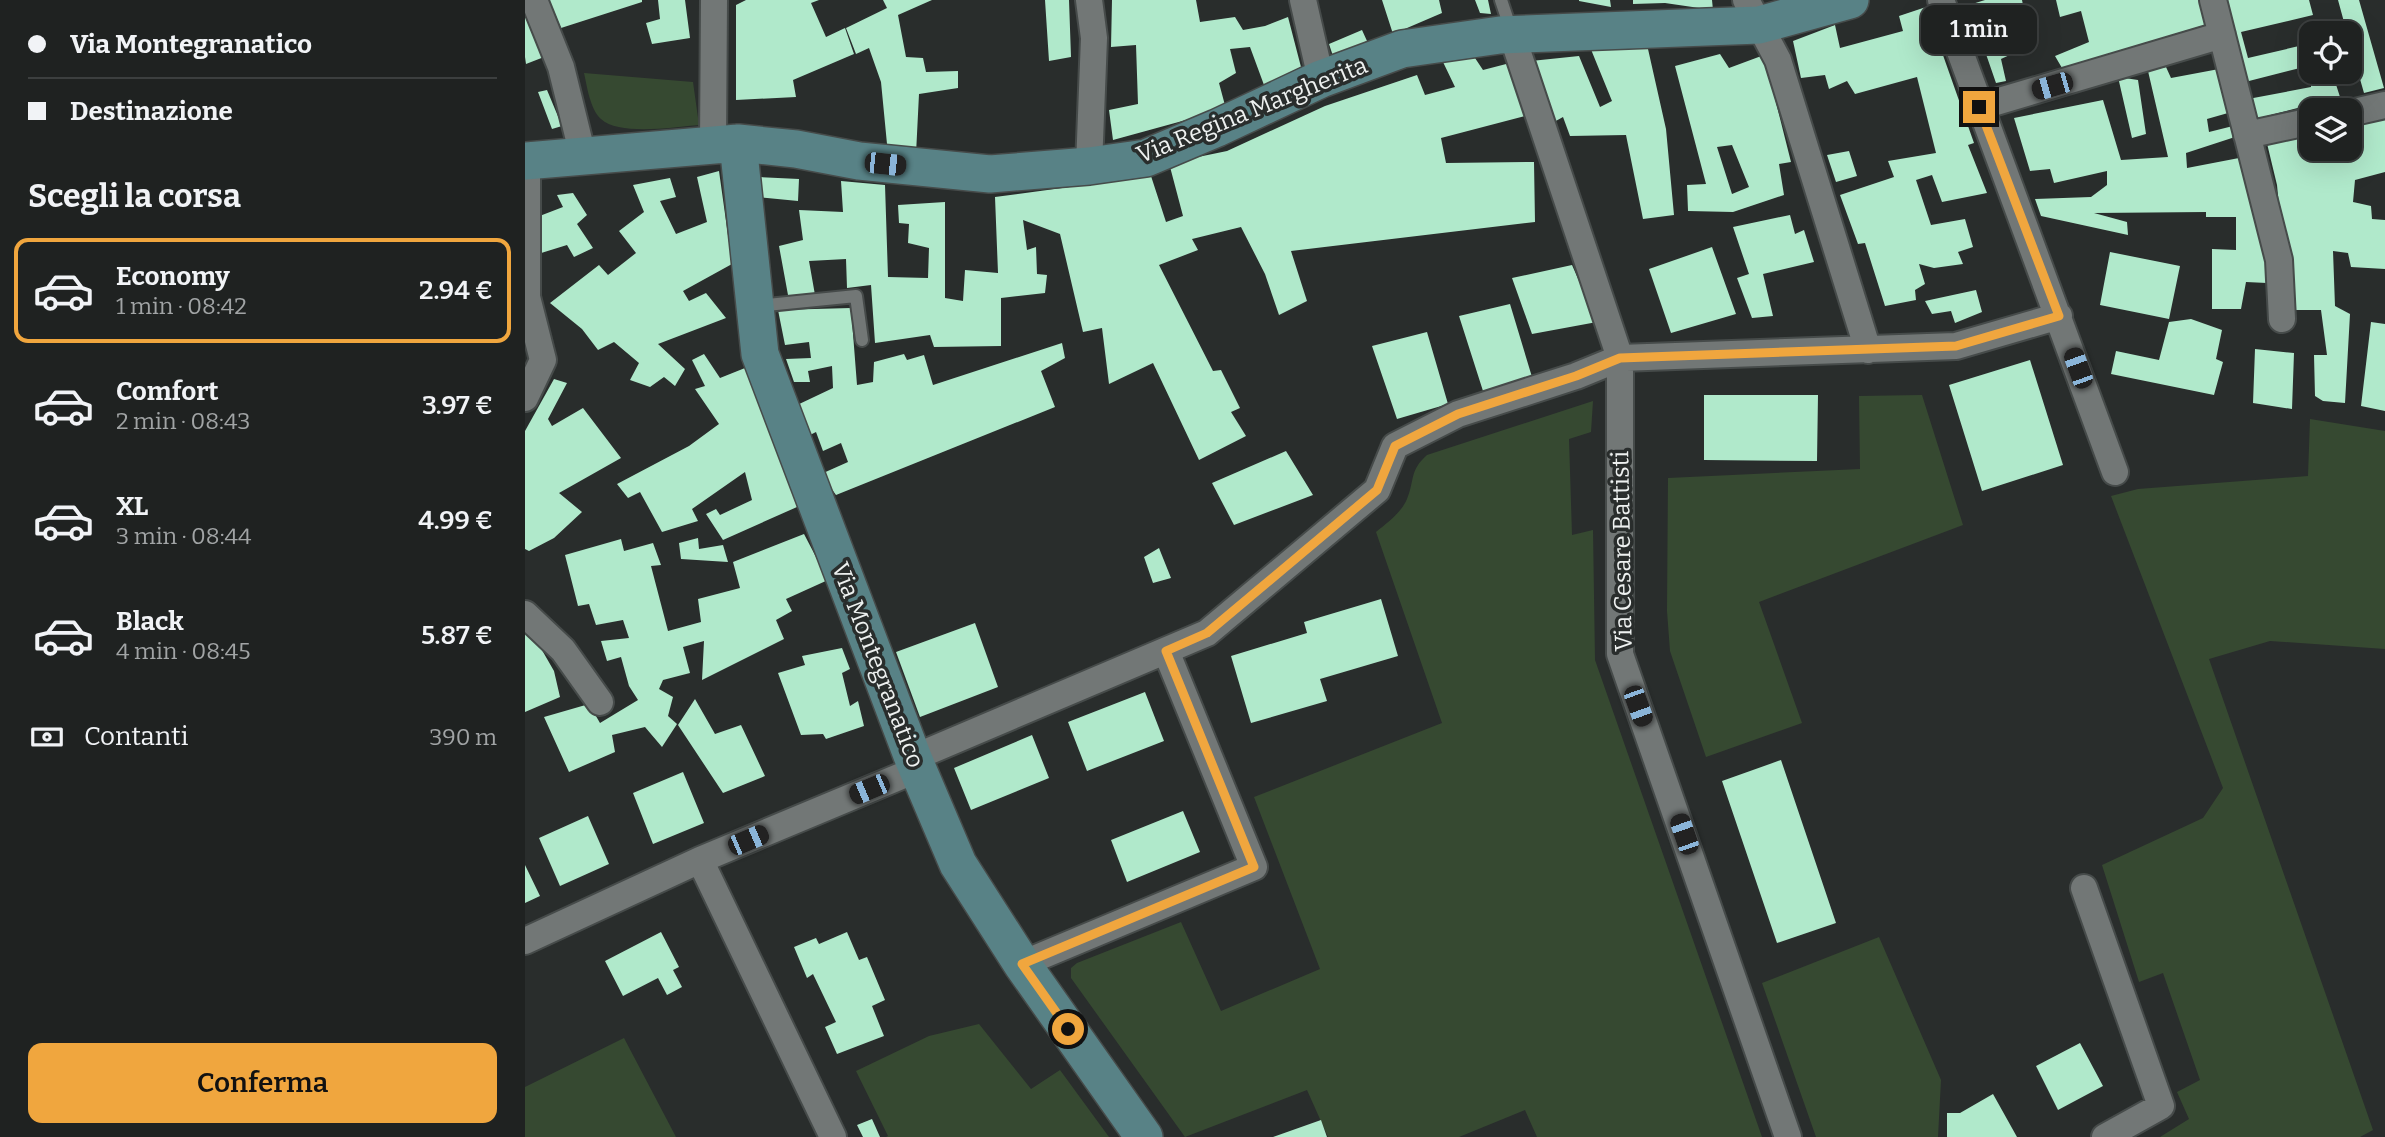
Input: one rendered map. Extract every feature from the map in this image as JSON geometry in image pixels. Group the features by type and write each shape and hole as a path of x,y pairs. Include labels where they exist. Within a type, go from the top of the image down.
{"street":[{"path":"534,0 561,67 583,156"},
{"name":"Via Montegranatico","path":"715,0 725,143 755,306 760,354 915,764 958,864 1022,964 1145,1137"},
{"path":"1089,0 1094,38 1089,166"},
{"path":"1303,0 1321,79"},
{"name":"Via Regina Margherita","path":"526,161 725,143 796,149 859,161 990,174 1089,166 1146,158 1321,79 1402,49 1512,34 1753,13 1850,0"},
{"path":"1941,0 2116,472"},
{"path":"2213,0 2279,260 2282,319"},
{"path":"1753,13 1778,60 1868,350"},
{"name":"Via Cesare Battisti","path":"1512,34 1620,358 1620,654 1788,1137"},
{"path":"1979,107 2221,35"},
{"path":"2362,110 2385,105"},
{"path":"2247,135 2299,124"},
{"path":"525,398 543,360 527,297 526,161"},
{"path":"525,941 1207,633 1377,490 1395,446 1458,414 1576,376 1620,358 1956,346 2059,316"},
{"path":"525,614 563,650 600,702"},
{"path":"1022,964 1254,867 1166,651"},
{"path":"700,860 833,1137"},
{"path":"2084,888 2161,1106 2105,1137"}],"lane":[{"path":"1501,0 1512,34"},
{"path":"755,306 856,296 862,340"}],"green space":[{"path":"584,73 693,82 699,125 634,129 609,124 597,115 594,109"},
{"path":"1922,395 1963,525 1759,602 1802,723 1706,757 1670,651 1667,611 1668,478 1860,469 1859,396"},
{"path":"1593,401 1591,432 1569,439 1572,535 1593,530 1595,660 1762,1137 1537,1137 1525,1110 1459,1137 1328,1137 1307,1090 1185,1137 1071,978 1071,968 1077,963 1181,922 1221,1011 1320,969 1254,797 1442,723 1376,532 1401,509 1415,471 1427,455"},
{"path":"2310,419 2385,431 2385,649 2270,641 2209,659 2373,1130 2360,1137 2160,1137 2189,1119 2177,1092 2200,1080 2163,973 2139,982 2102,865 2203,818 2223,788 2111,496 2138,489 2308,476"},
{"path":"1879,937 1941,1080 1938,1137 1816,1137 1762,983"},
{"path":"979,1024 1031,1089 1060,1070 1109,1137 886,1137 888,1136 856,1071 929,1036"},
{"path":"624,1038 676,1137 525,1137 525,1087"}],"building":[{"path":"549,0 642,0 642,2 561,28"},
{"path":"658,0 685,0 690,38 652,44 646,23 660,19"},
{"path":"746,0 819,0 811,3 826,37 845,28 854,54 793,80 796,97 736,100 736,5"},
{"path":"883,0 932,0 898,15 906,57 923,58 926,72 958,71 958,88 919,94 916,154 887,144 881,82 869,48 856,54 846,28 887,8"},
{"path":"1045,0 1069,0 1071,57 1049,61"},
{"path":"1112,0 1196,0 1200,22 1235,17 1243,30 1265,26 1288,17 1301,67 1264,85 1250,47 1230,49 1236,73 1219,83 1226,109 1113,140 1109,110 1138,104 1136,45 1111,47"},
{"path":"1382,0 1439,0 1442,13 1393,34"},
{"path":"1475,0 1488,0 1491,14 1480,13"},
{"path":"1610,0 1611,7 1579,1"},
{"path":"1633,0 1712,0 1713,10 1665,3 1633,4"},
{"path":"1985,0 2022,0 2031,45 2001,59 2006,81 1996,83 1969,5"},
{"path":"2056,0 2200,0 2205,25 2062,68 2055,56 2089,42 2081,11 2060,17"},
{"path":"2223,0 2309,0 2313,15 2241,32 2248,58 2299,46 2299,68 2245,82"},
{"path":"2338,0 2359,0 2384,88 2364,93 2361,84 2362,21 2344,21"},
{"path":"1926,7 1974,143 1968,145 1987,193 1942,202 1932,175 1916,180 1931,225 1965,219 1973,247 1958,252 1963,264 1934,268 1919,264 1925,284 1915,290 1916,300 1885,306 1865,243 1858,244 1840,195 1894,177 1888,161 1936,153 1917,77 1855,94 1847,81 1829,89 1825,75 1801,78 1793,41 1835,25 1840,48 1903,31 1899,16"},
{"path":"525,11 544,57 526,64 525,57"},
{"path":"1362,30 1367,41 1334,59 1329,44"},
{"path":"1590,47 1648,49 1666,129 1674,215 1643,219 1626,135 1570,136 1563,117 1554,122 1531,61 1579,56 1600,107 1612,101"},
{"path":"1720,54 1729,68 1764,55 1791,162 1779,164 1784,195 1733,212 1688,211 1687,185 1706,184 1675,66","holes":["1732,145 1749,187 1732,194 1717,147"]},
{"path":"1475,58 1483,70 1510,63 1533,114 1441,138 1446,163 1534,162 1535,222 1291,251 1307,301 1279,315 1265,274 1241,227 1192,239 1198,250 1159,265 1213,371 1221,370 1240,408 1231,412 1246,436 1199,460 1153,363 1109,384 1102,328 1083,332 1060,234 1023,220 1027,250 1036,247 1037,274 1047,275 1045,293 1001,298 1001,346 934,347 930,335 875,343 871,285 847,288 846,259 809,261 815,295 788,295 779,246 803,240 799,210 843,212 841,181 885,185 888,277 928,278 929,248 908,243 909,224 899,223 898,205 945,202 945,298 963,301 965,270 998,273 995,197 1151,176 1166,222 1183,216 1169,163 1227,151 1325,106 1417,75 1425,95 1455,87 1443,62"},
{"path":"2166,67 2171,78 2219,69 2228,113 2207,119 2209,132 2233,126 2235,137 2186,153 2187,168 2239,158 2258,209 2267,256 2267,283 2246,282 2241,309 2212,309 2212,249 2236,250 2236,217 2206,217 2206,212 2094,213 2127,222 2128,235 2041,216 2035,199 2091,197 2107,185 2107,171 2054,183 2050,169 2030,171 2014,118 2103,100 2121,160 2168,157 2148,71"},
{"path":"2118,77 2138,80 2146,134 2132,138"},
{"path":"2311,84 2336,84 2340,97 2299,98 2299,108 2255,119 2248,99 2311,87"},
{"path":"547,90 562,126 552,129 538,92"},
{"path":"2385,111 2385,172 2355,180 2353,202 2371,206 2372,219 2385,220 2385,269 2351,267 2348,253 2333,251 2335,306 2350,314 2345,403 2323,401 2315,396 2314,355 2327,355 2321,310 2289,310 2277,185 2264,131 2299,124 2299,161 2362,161 2362,117"},
{"path":"1849,151 1857,176 1836,182 1827,155"},
{"path":"719,171 732,264 683,291 689,301 706,293 726,318 658,344 685,369 675,386 664,377 650,387 630,380 639,363 614,342 598,350 582,329 550,303 599,265 608,275 636,253 619,231 644,212 633,185 670,178 676,197 660,201 676,234 707,222 697,177"},
{"path":"758,177 799,179 798,201 758,197"},
{"path":"573,193 587,215 577,224 593,248 574,257 567,245 538,254 537,217 563,207 557,195"},
{"path":"1790,215 1795,234 1804,230 1814,262 1763,274 1773,316 1752,318 1737,278 1749,274 1733,227"},
{"path":"1712,247 1736,314 1671,333 1649,269"},
{"path":"2110,252 2180,266 2169,319 2100,305"},
{"path":"1572,265 1597,322 1532,334 1512,278"},
{"path":"1976,290 1982,312 1955,323 1951,311 1932,314 1925,301"},
{"path":"1510,304 1532,377 1483,391 1459,316"},
{"path":"851,308 857,385 873,382 874,362 904,354 907,360 924,355 933,385 1062,343 1065,358 1041,371 1055,407 836,495 821,474 848,462 841,443 823,451 816,432 808,436 795,406 833,388 832,366 808,371 810,382 794,382 786,359 811,358 809,342 785,345 778,310"},
{"path":"2191,319 2222,330 2216,359 2223,362 2214,395 2111,374 2116,351 2159,360 2169,322"},
{"path":"2371,322 2385,324 2385,411 2361,406"},
{"path":"1427,332 1448,404 1397,419 1372,346"},
{"path":"2255,349 2294,353 2292,409 2253,403"},
{"path":"704,354 720,378 750,366 793,487 797,507 723,540 706,514 716,509 720,515 752,500 745,472 692,509 698,521 662,532 640,492 628,498 617,484 689,446 719,424 695,389 705,386 692,360"},
{"path":"2030,360 2063,465 1982,491 1949,385"},
{"path":"554,379 567,383 548,419 552,426 583,408 621,458 559,493 582,512 554,538 529,551 525,549 525,431"},
{"path":"1704,395 1818,395 1817,461 1704,460"},
{"path":"1286,451 1313,495 1234,525 1212,483"},
{"path":"804,534 828,580 786,599 792,611 776,620 784,639 702,680 704,641 683,647 690,673 663,680 659,689 673,697 668,716 677,724 662,747 645,727 612,735 615,752 569,772 544,717 589,704 600,723 638,700 629,686 621,657 607,661 601,641 629,638 623,620 596,625 589,604 578,606 565,555 621,539 624,551 653,543 661,565 651,566 668,631 701,622 698,599 740,588 733,562"},
{"path":"698,538 699,549 723,545 728,562 681,559 679,543"},
{"path":"1159,548 1171,578 1153,583 1144,557"},
{"path":"1381,599 1398,656 1320,679 1327,701 1251,723 1231,656 1307,633 1304,622"},
{"path":"975,623 998,687 920,717 896,652"},
{"path":"525,625 554,671 560,697 525,712"},
{"path":"842,648 850,669 842,673 850,706 858,701 864,726 826,739 823,734 801,735 778,673 805,665 802,656"},
{"path":"1145,692 1164,741 1087,771 1068,722"},
{"path":"695,699 715,734 741,725 765,776 723,793 678,725"},
{"path":"1032,735 1049,778 971,810 954,768"},
{"path":"1781,760 1836,923 1777,943 1722,781"},
{"path":"683,772 704,823 653,844 633,793"},
{"path":"1183,811 1200,852 1127,882 1111,840"},
{"path":"588,816 609,864 560,886 539,838"},
{"path":"525,865 540,896 525,903"},
{"path":"661,932 679,967 673,970 682,987 667,995 658,978 623,996 605,961"},
{"path":"847,932 859,960 867,957 885,1000 872,1006 884,1036 837,1054 825,1027 836,1022 813,974 807,978 794,947 816,938 819,944"},
{"path":"2080,1043 2103,1086 2058,1110 2036,1066"},
{"path":"1993,1094 2017,1137 1947,1137 1947,1113 1960,1113"},
{"path":"872,1119 880,1137 863,1137 857,1125"},
{"path":"1321,1120 1327,1137 1273,1137"}],"route":[{"path":"1068,1029 1022,964 1254,867 1166,651 1207,633 1377,490 1395,446 1458,414 1576,376 1620,358 1956,346 2059,316 1979,107"}]}
